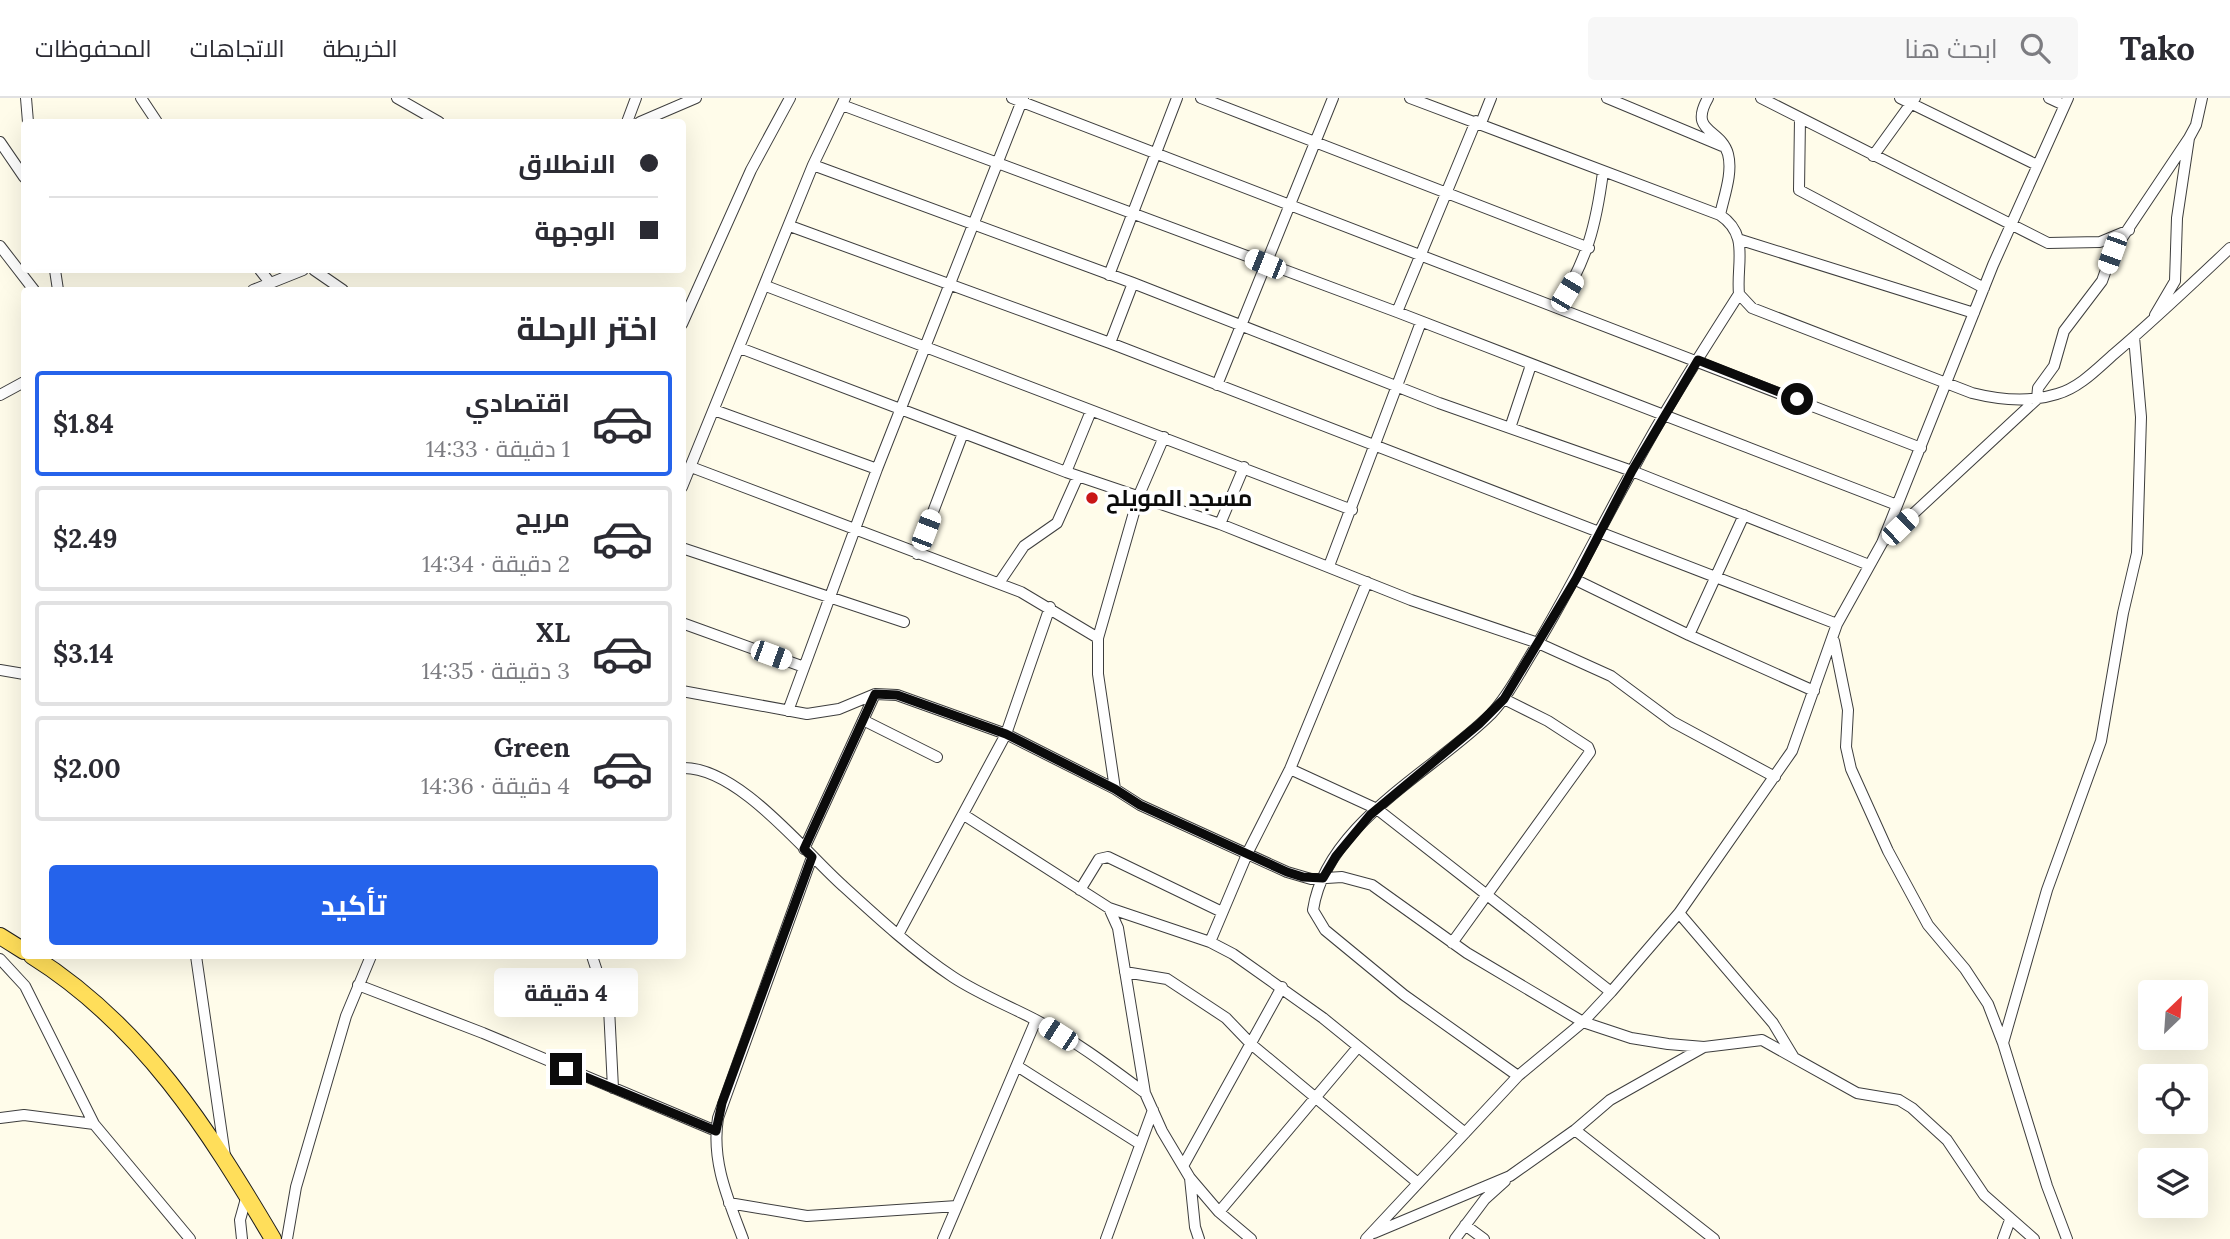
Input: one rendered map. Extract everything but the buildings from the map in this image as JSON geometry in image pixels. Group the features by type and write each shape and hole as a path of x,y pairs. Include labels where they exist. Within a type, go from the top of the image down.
{"main road":[{"path":"0,936 21,949"},
{"path":"37,959 82,989 127,1032 171,1084 226,1160 273,1239"}],"street":[{"path":"26,98 27,119"},
{"path":"141,98 155,119"},
{"path":"628,119 636,98"},
{"path":"647,119 696,98"},
{"path":"686,315 751,170 790,98"},
{"path":"1109,275 1177,98"},
{"path":"1201,98 1589,248"},
{"path":"1217,386 1288,204 1333,98"},
{"path":"1410,98 1720,215 1737,230 1741,240 1739,294 1663,417 1576,579 1504,699 1479,724 1377,809 1336,856 1323,878 1313,910 1325,930 1404,995 1518,1076"},
{"path":"1397,312 1446,194 1491,98"},
{"path":"1607,98 1725,148"},
{"path":"1708,98 1702,113 1704,127 1725,148 1729,173 1720,215"},
{"path":"1761,98 2048,243 2100,242 2131,229"},
{"path":"1900,98 1913,101 2037,165"},
{"path":"1368,1237 1518,1076 1583,1022 1611,992 1679,913 1775,777 1799,736 1837,624 1882,543 1984,288 2066,102 2049,98"},
{"path":"1882,543 2037,399 2038,388 2054,366 2064,331 2102,282 2112,253 2131,229 2189,138 2196,125 2202,98"},
{"path":"402,99 434,119"},
{"path":"788,711 877,469 998,164 1019,99 1921,448"},
{"path":"686,478 813,165 843,101 998,164 1397,312 1663,417 1897,505"},
{"path":"1872,156 1913,101"},
{"path":"1800,118 1797,184 1804,194 1984,288"},
{"path":"2150,325 2175,281 2177,218 2189,138"},
{"path":"0,142 21,173"},
{"path":"813,165 1510,428 1632,471 1869,565"},
{"path":"1559,306 1589,248 1595,229 1603,172"},
{"path":"790,226 1110,343 1837,624"},
{"path":"1741,240 1974,313"},
{"path":"0,246 32,287"},
{"path":"1739,294 1752,308 1766,316 1945,383 1995,399 2037,399 2060,394 2077,385 2150,325 2230,248"},
{"path":"262,273 271,284"},
{"path":"262,287 296,273"},
{"path":"318,273 339,287"},
{"path":"1110,343 1133,284"},
{"path":"766,286 1352,510"},
{"path":"1329,566 1421,322"},
{"path":"2003,1043 2047,890 2101,741 2123,613 2137,553 2141,417 2134,337"},
{"path":"740,348 1066,472 1220,524 1411,600 1538,643 1611,676 1672,722 1775,777"},
{"path":"1510,428 1531,365"},
{"path":"0,395 21,384"},
{"path":"714,410 877,469"},
{"path":"1066,472 1091,411"},
{"path":"917,554 963,433"},
{"path":"1115,789 1098,674 1098,638 1139,495 1164,437"},
{"path":"691,467 854,531 999,583 1049,607 1098,638"},
{"path":"1220,524 1244,467"},
{"path":"999,583 1024,546 1057,523 1079,476"},
{"path":"1689,635 1744,515"},
{"path":"686,549 904,622"},
{"path":"1576,579 1689,635 1814,691"},
{"path":"1210,943 1248,852 1290,769 1367,582"},
{"path":"899,933 1006,734 1049,607"},
{"path":"686,624 804,667"},
{"path":"1833,637 1847,710 1846,747 1859,789 1928,925 1978,986 2003,1043 2047,1186 2067,1239"},
{"path":"0,670 21,674"},
{"path":"686,692 788,711 824,713 875,694 897,695 1006,734 1115,789 1140,805 1303,877 1342,877 1372,885 1452,943 1583,1022 1631,1038 1704,1047 1762,1040 1857,1093 1899,1100 1912,1108 1947,1140 1984,1195 2034,1239"},
{"path":"743,1239 719,1170 716,1131 722,1103 808,853 875,694"},
{"path":"1452,943 1590,752 1588,747 1548,721 1504,699"},
{"path":"863,720 937,757"},
{"path":"686,768 698,768 738,791 779,823 808,853 953,977 987,997 1036,1020 1145,1093"},
{"path":"1290,769 1377,809 1611,992"},
{"path":"964,815 1109,908 1210,943 1282,988 1465,1133"},
{"path":"1080,890 1099,859 1108,857 1222,912"},
{"path":"1109,908 1118,928 1145,1093 1190,1178 1219,1212 1251,1239"},
{"path":"1679,913 1773,1023 1795,1059"},
{"path":"196,959 226,1160"},
{"path":"287,1239 296,1187 358,985 371,959"},
{"path":"593,959 609,1008 613,1088"},
{"path":"0,960 25,986 94,1124 190,1239"},
{"path":"1125,972 1167,979 1226,1018 1251,1044 1418,1183"},
{"path":"358,985 716,1131"},
{"path":"1183,1166 1282,988"},
{"path":"943,1239 1036,1020"},
{"path":"1219,1212 1358,1046"},
{"path":"1455,1239 1485,1199 1510,1176 1575,1130 1610,1100 1704,1047"},
{"path":"1017,1066 1140,1144"},
{"path":"1106,1239 1153,1110"},
{"path":"0,1118 24,1115 94,1124"},
{"path":"1575,1130 1714,1239"},
{"path":"1368,1237 1510,1176"},
{"path":"1190,1178 1193,1219 1199,1239"},
{"path":"242,1239 240,1220 247,1195"},
{"path":"729,1203 807,1216 957,1206"},
{"path":"2003,1239 2010,1220"},
{"path":"1465,1225 1484,1239"}],"place":[{"name":"مسجد المويلح","path":"1092,498"}],"route":[{"path":"566,1069 716,1131 722,1103 812,857 804,849 875,694 897,695 1006,734 1115,789 1140,805 1287,872 1311,879 1323,878 1336,856 1370,815 1492,713 1504,699 1576,579 1632,471 1698,360 1797,399"}]}
